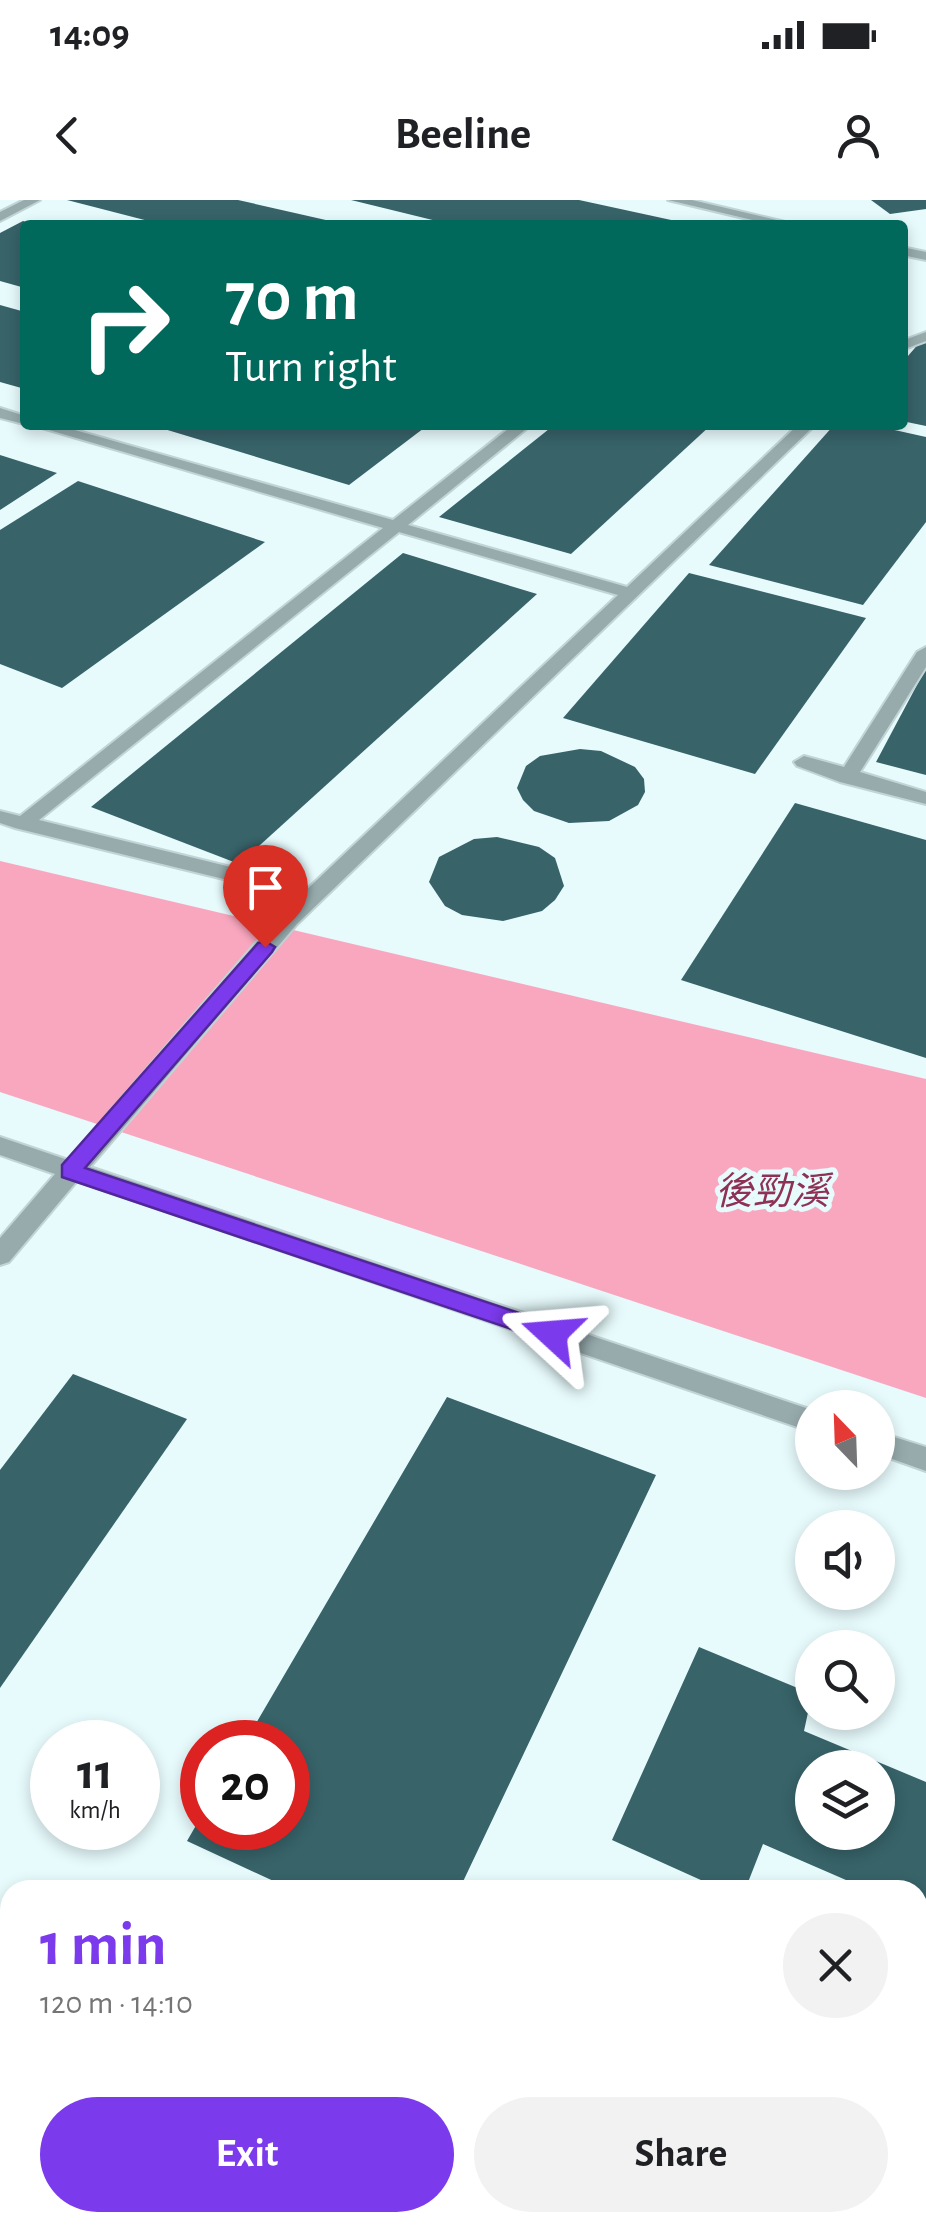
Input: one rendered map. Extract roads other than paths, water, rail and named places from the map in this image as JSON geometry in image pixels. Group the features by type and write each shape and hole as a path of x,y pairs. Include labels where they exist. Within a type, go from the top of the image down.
{"lane":[{"path":"0,217 34,200"},
{"path":"674,200 763,220"},
{"path":"57,430 633,594"},
{"path":"22,824 517,430"},
{"path":"0,1254 289,920 802,430"},
{"path":"846,778 926,652"},
{"path":"804,762 846,778 926,798"},
{"path":"0,817 240,876"},
{"path":"0,1146 795,1415"},
{"path":"895,1449 926,1459"}],"water":[{"name":"後勁溪","path":"0,861 926,1079 926,1398 0,1092"}]}
